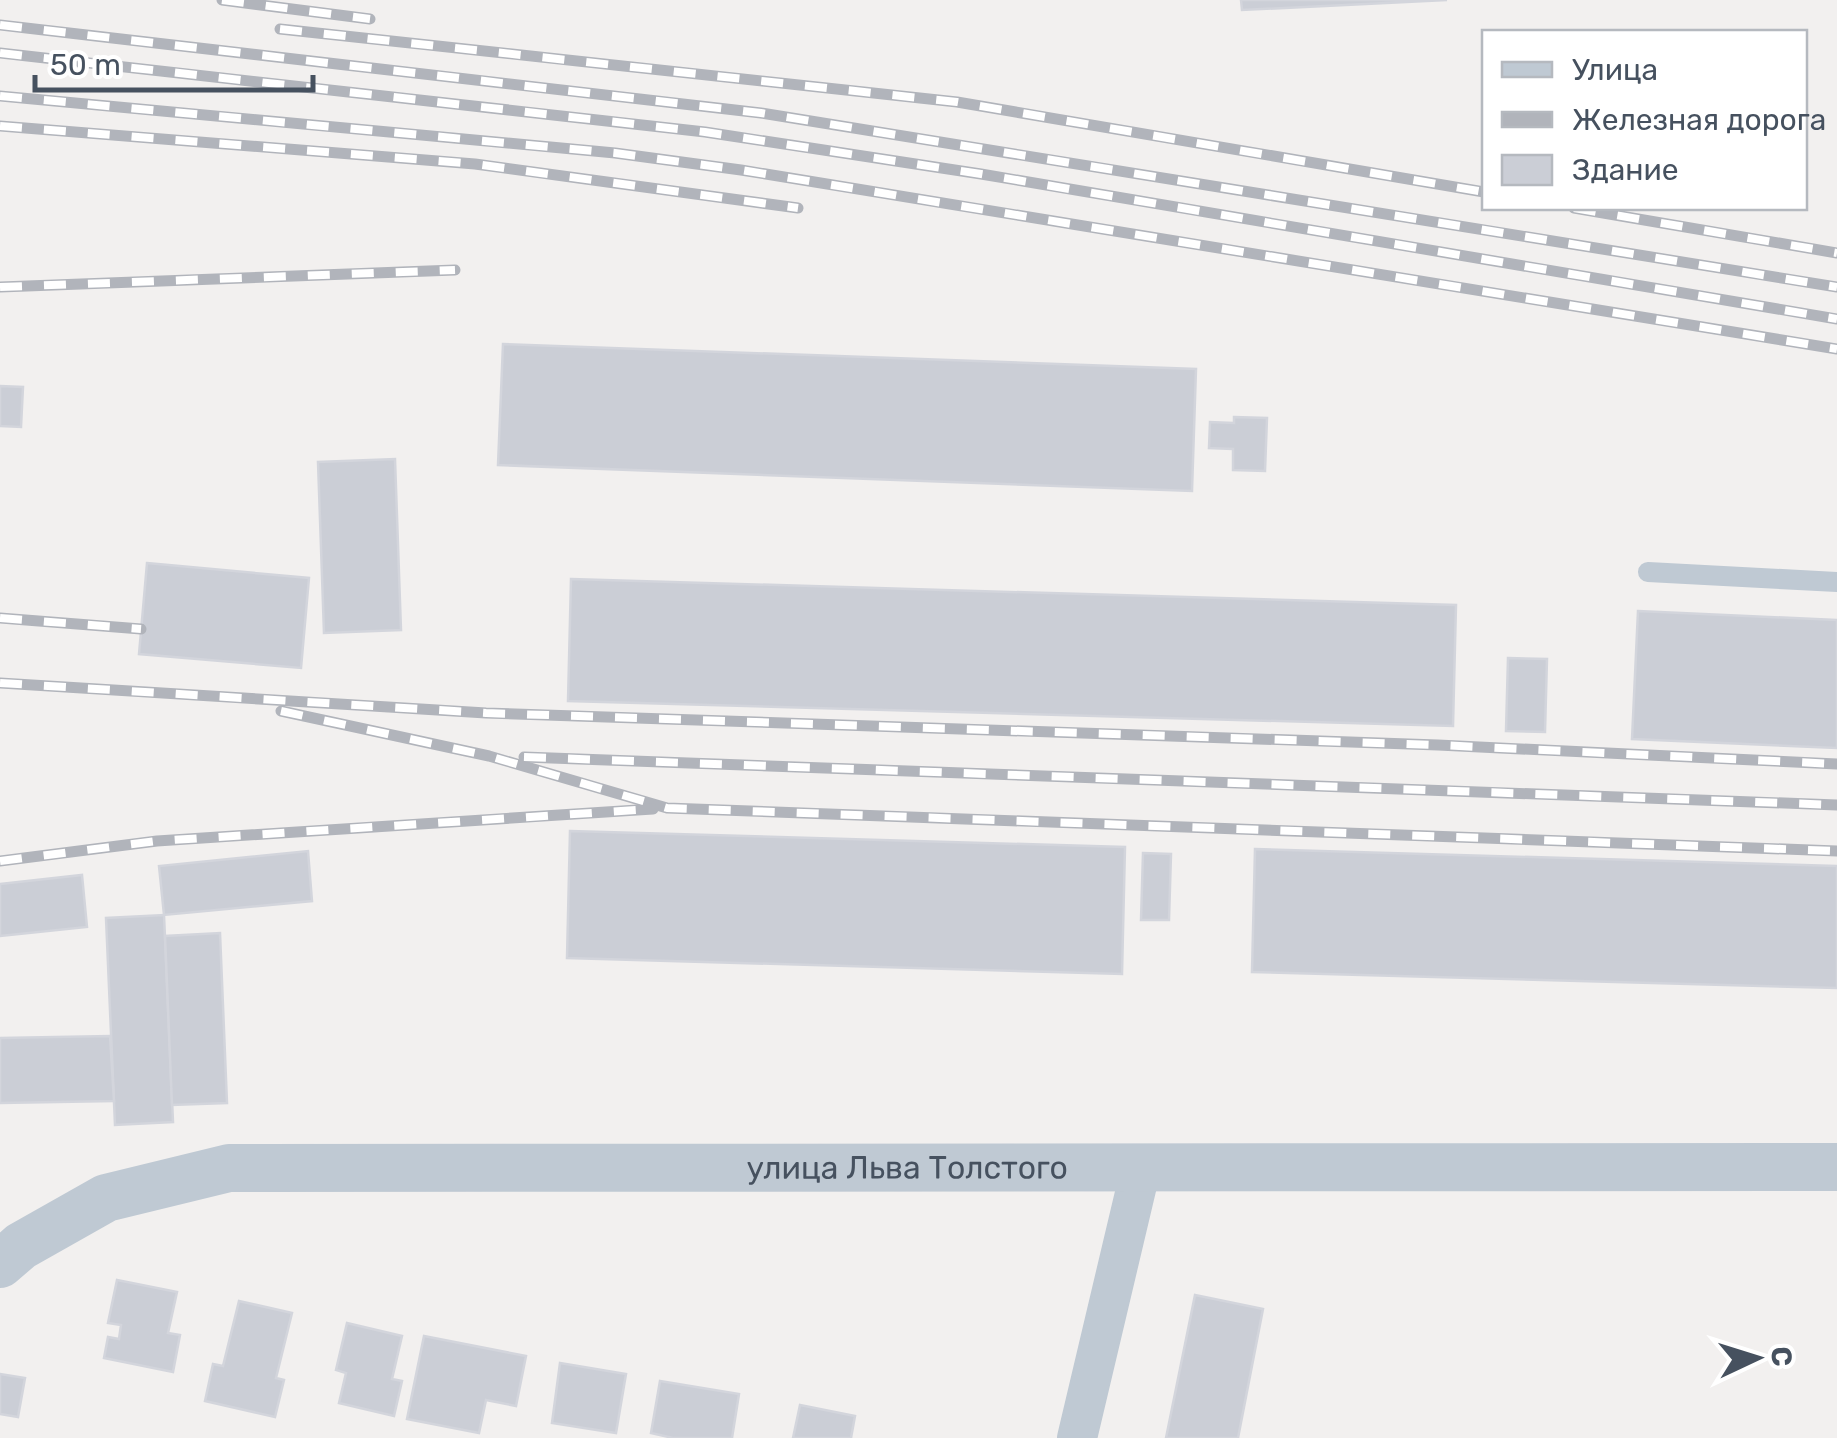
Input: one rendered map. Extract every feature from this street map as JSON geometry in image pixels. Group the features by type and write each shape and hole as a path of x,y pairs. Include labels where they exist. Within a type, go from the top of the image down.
{"street":[{"name":"улица Льва Толстого","path":"0,1264 22,1246 106,1198 229,1168 1837,1166"},
{"path":"1077,1438 1141,1168"}],"lane":[{"path":"1648,572 1837,582"}],"building":[{"path":"1241,0 1447,0 1242,10"},
{"path":"503,344 1196,369 1192,491 498,465"},
{"path":"0,386 23,387 21,427 0,426"},
{"path":"1234,417 1267,418 1265,471 1233,470 1233,449 1209,448 1210,422 1234,423"},
{"path":"395,459 401,630 324,633 318,462"},
{"path":"147,563 309,578 301,668 139,654"},
{"path":"571,579 1456,605 1453,726 568,701"},
{"path":"1638,611 1837,620 1837,748 1632,739"},
{"path":"1508,658 1547,659 1545,732 1506,731"},
{"path":"570,831 1125,847 1122,974 567,958"},
{"path":"1255,849 1837,866 1837,988 1252,972"},
{"path":"308,851 312,901 164,915 159,866"},
{"path":"1143,853 1171,854 1169,920 1141,920"},
{"path":"82,875 87,927 0,936 0,884"},
{"path":"164,915 173,1122 115,1125 106,918"},
{"path":"220,933 227,1103 172,1105 165,936"},
{"path":"110,1036 114,1101 0,1103 0,1038"},
{"path":"117,1280 177,1292 168,1333 180,1335 173,1372 104,1358 108,1337 119,1339 121,1325 108,1323"},
{"path":"1195,1295 1263,1309 1238,1438 1166,1438"},
{"path":"239,1301 292,1313 276,1378 284,1380 275,1417 205,1401 213,1364 223,1366"},
{"path":"347,1323 402,1336 392,1379 402,1381 394,1416 339,1403 346,1373 336,1370"},
{"path":"424,1336 526,1356 516,1406 486,1400 479,1433 407,1419"},
{"path":"560,1363 626,1374 616,1433 552,1423"},
{"path":"0,1374 25,1378 18,1417 0,1414"},
{"path":"660,1381 739,1394 732,1438 673,1438 651,1433"},
{"path":"800,1405 855,1416 851,1438 793,1438"}],"railway":[{"path":"222,0 370,19"},
{"path":"0,25 761,113 1837,287"},
{"path":"280,29 957,102 1482,192"},
{"path":"0,53 705,132 981,174 1837,319"},
{"path":"0,96 615,153 741,170 1837,349"},
{"path":"0,126 475,164 798,208"},
{"path":"1586,210 1837,253"},
{"path":"0,287 455,270"},
{"path":"0,618 141,629"},
{"path":"0,683 486,713 1438,745 1837,764"},
{"path":"281,711 489,756 667,808 1837,851"},
{"path":"524,757 1837,805"},
{"path":"0,861 157,841 653,809"}]}
